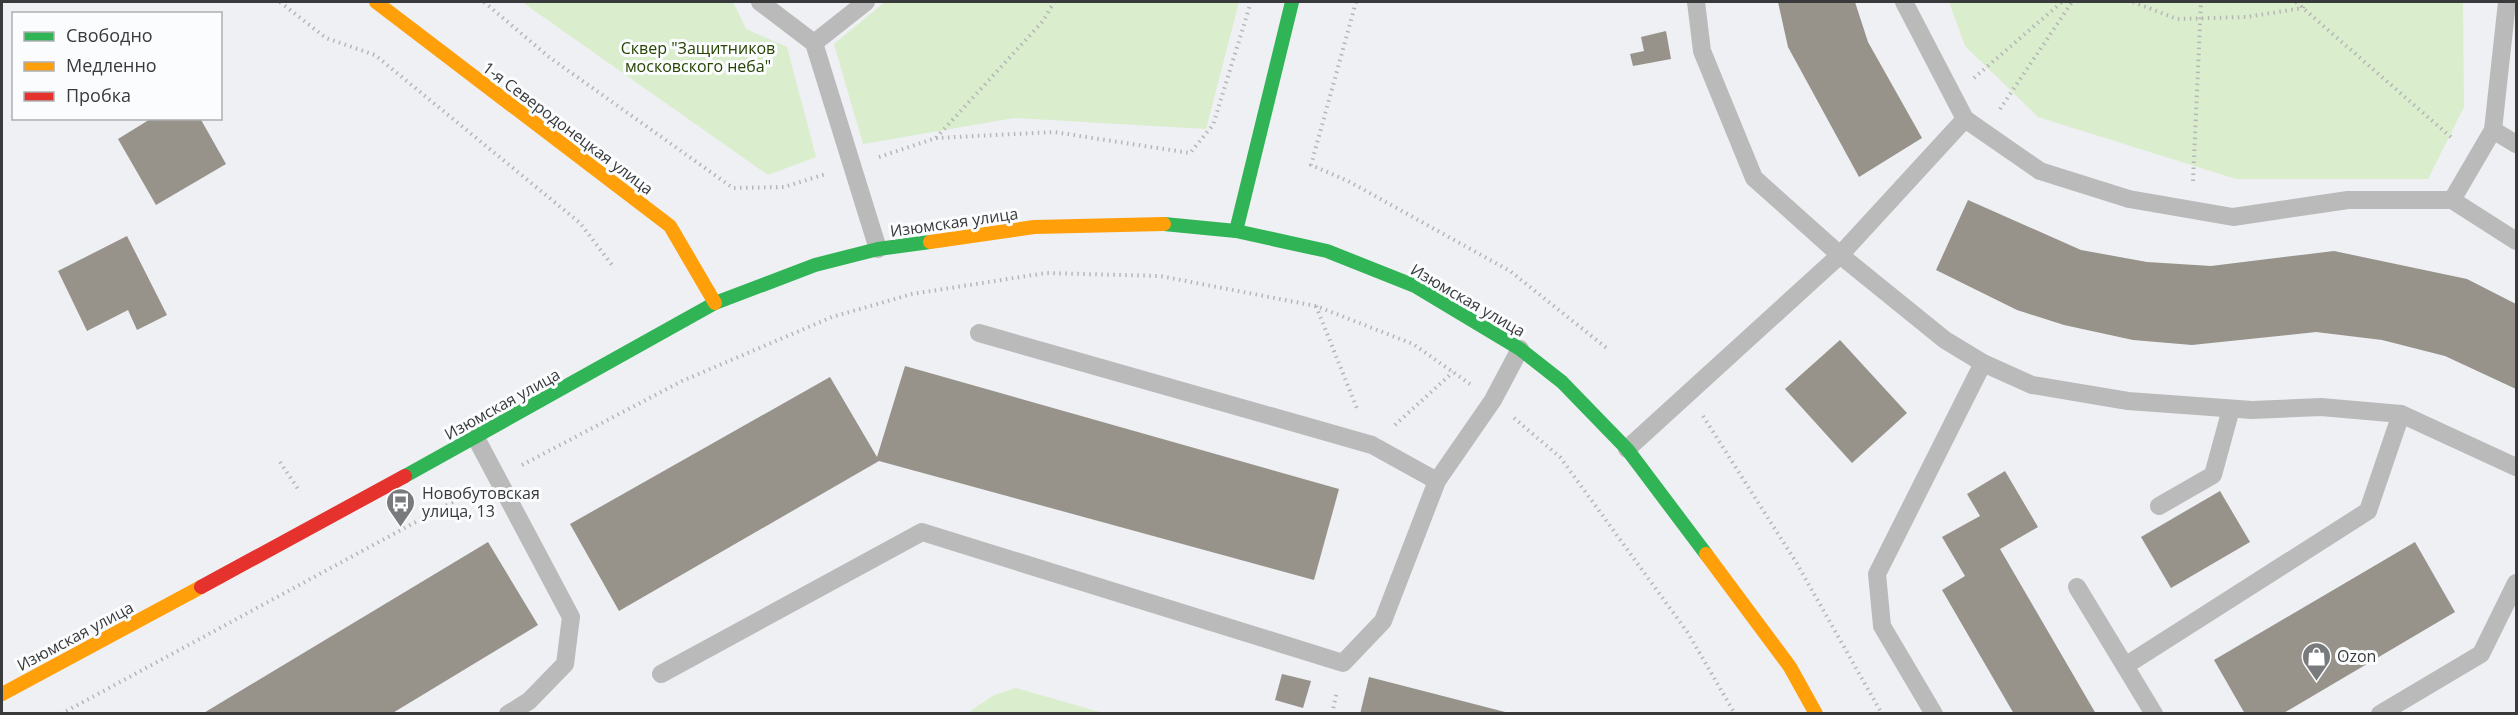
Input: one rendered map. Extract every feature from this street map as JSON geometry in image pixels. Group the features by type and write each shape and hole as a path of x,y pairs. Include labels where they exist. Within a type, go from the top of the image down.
{"street":[{"name":"1-я Северодонецкая улица","path":"376,2 670,226 714,303"},
{"path":"1236,231 1292,2"},
{"name":"Изюмская улица","path":"2,694 476,438 714,303 815,265 878,249 1034,228 1168,224 1236,231 1327,250 1415,286 1520,349 1562,382 1627,449 1790,667 1816,714"}],"lane":[{"path":"760,2 814,43 878,249"},
{"path":"814,43 866,2"},
{"path":"1696,2 1702,51 1754,178 1840,255 1945,340 1983,363 2032,385 2128,401 2252,411 2321,407 2401,414 2517,467"},
{"path":"1904,2 1965,119 2040,171 2129,199 2233,218 2348,200 2452,200 2517,241"},
{"path":"2452,200 2493,130 2507,2"},
{"path":"1627,449 1840,255 1965,119"},
{"path":"2493,130 2517,144"},
{"path":"979,333 1372,445 1437,481"},
{"path":"661,674 922,532 1343,663 1383,621 1437,481 1493,400 1520,349"},
{"path":"1934,714 1882,626 1877,574 1983,363"},
{"path":"2159,506 2212,475 2231,409"},
{"path":"2125,666 2368,511 2401,414"},
{"path":"476,438 571,616 565,664 529,701 508,714"},
{"path":"2380,714 2481,654 2517,583"},
{"path":"2077,586 2154,714"}],"path":[{"path":"280,2 326,38 375,55 580,223 612,265"},
{"path":"484,2 549,57 733,188 784,188 936,138 1054,132 1190,153 1214,125 1251,2"},
{"path":"936,138 1043,21 1054,2"},
{"path":"1356,2 1311,165 1348,181 1510,271 1609,350"},
{"path":"1953,96 2062,2"},
{"path":"1984,132 2072,2"},
{"path":"2133,2 2177,20 2246,17 2303,8"},
{"path":"2192,210 2201,2"},
{"path":"2296,2 2476,159"},
{"path":"2303,8 2306,2"},
{"path":"61,714 682,381 832,317 912,294 1046,273 1160,276 1316,306 1413,345 1493,400 1560,456 1688,633 1735,714"},
{"path":"1316,306 1372,445 1453,372"},
{"path":"1688,393 1796,562 1882,714"}],"green space":[{"name":"Сквер \"Защитников московского неба\"","path":"522,2 733,2 746,29 787,47 816,157 768,175"},
{"path":"885,2 1239,2 1206,129 1014,118 863,144 834,44"},
{"path":"1949,2 2463,2 2464,107 2428,179 2236,179 2038,117 1965,46"},
{"path":"1016,688 1103,713 970,713 994,695"}],"building":[{"path":"1778,2 1855,2 1868,42 1922,138 1859,177 1788,47"},
{"path":"1666,31 1671,59 1633,66 1630,54 1644,51 1641,37"},
{"path":"149,120 201,120 226,164 156,205 118,139"},
{"path":"1968,200 2081,250 2147,262 2211,266 2334,251 2467,279 2516,304 2516,389 2445,356 2382,340 2316,332 2192,345 2133,340 2064,325 2017,310 1936,270"},
{"path":"127,236 167,315 137,330 128,310 87,331 58,271"},
{"path":"1840,340 1907,413 1852,463 1785,389"},
{"path":"905,366 1339,489 1314,580 879,461 619,611 570,524 830,377 877,457"},
{"path":"2005,471 2038,527 2000,549 2096,714 2014,714 1942,590 1965,576 1942,537 1980,516 1967,494"},
{"path":"2220,491 2250,542 2171,588 2141,537"},
{"path":"488,542 538,625 391,714 202,714"},
{"path":"2415,542 2455,612 2282,714 2245,714 2214,660"},
{"path":"1282,674 1311,681 1303,708 1275,700"},
{"path":"1369,677 1509,713 1509,714 1360,714"}],"traffic: fast":[{"path":"1236,231 1292,2"},
{"path":"1164,224 1236,231 1327,251 1415,286 1520,349 1562,382 1627,449 1706,554"},
{"path":"405,476 715,303 815,265 878,249 930,242"}],"traffic: slow":[{"path":"376,2 670,226 715,303"},
{"path":"930,242 1034,227 1164,224"},
{"path":"1706,554 1790,667 1816,714"},
{"path":"2,694 201,587"}],"traffic: jam":[{"path":"201,587 405,476"}],"place":[{"name":"Новобутовская улица, 13","path":"401,528"},
{"name":"Ozon","path":"2316,682"}]}
